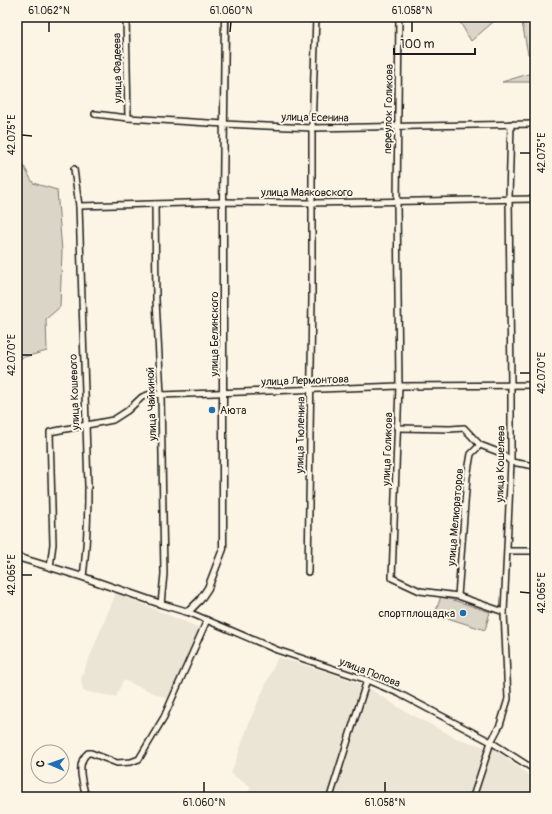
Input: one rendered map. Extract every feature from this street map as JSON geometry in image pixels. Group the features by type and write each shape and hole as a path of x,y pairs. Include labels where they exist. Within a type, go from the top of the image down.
{"street":[{"name":"улица Фадеева","path":"126,17 128,118"},
{"name":"улица Белинского","path":"188,612 200,600 208,588 224,549 223,202 225,17"},
{"name":"улица Тюленина","path":"308,572 312,297 312,128 316,17"},
{"name":"переулок Голикова","path":"397,202 398,17"},
{"name":"улица Есенина","path":"95,114 128,118 312,128 535,124"},
{"name":"улица Кошелева","path":"473,797 491,742 500,724 508,699 504,612 508,551 510,462 511,386 509,198 511,124"},
{"name":"улица Кошевого","path":"74,169 79,206 88,528 87,552 83,577"},
{"name":"улица Маяковского","path":"79,206 223,202 311,203 509,198 535,199"},
{"name":"улица Голикова","path":"397,202 399,386 392,578 420,591 458,596 504,612"},
{"name":"улица Чайкиной","path":"155,204 156,300 161,395 164,574 161,604"},
{"name":"улица Лермонтова","path":"50,567 53,544 50,432 113,420 127,411 142,397 153,393 161,395 399,386 535,385"},
{"path":"398,428 450,430 464,428 480,445 501,453 510,462 535,466"},
{"name":"улица Мелиораторов","path":"458,596 471,454 480,445"},
{"path":"508,551 535,551"},
{"path":"17,557 188,612"},
{"name":"улица Попова","path":"188,612 277,650 367,680 398,693 491,742 535,770"},
{"path":"86,797 81,768 84,757 88,753 91,753 116,763 131,762 139,759 164,718 207,620"},
{"path":"330,797 367,680"}],"shaded area":[{"path":"457,17 499,17 471,41"},
{"path":"521,17 535,17 535,57 528,54"},
{"path":"535,72 535,82 502,82"},
{"path":"17,153 33,183 57,190 62,251 60,307 46,319 47,351 17,359"},
{"path":"116,593 200,628 168,699 123,680 116,697 83,691 81,678"},
{"name":"спортплощадка","path":"441,596 490,612 485,630 435,614"},
{"path":"278,657 364,685 403,710 456,738 496,750 535,780 535,797 246,797 251,787 231,774 250,720"}],"waterway":[{"path":"227,122 229,17"},
{"path":"226,192 227,126"}],"place":[{"name":"Аюта","path":"212,410"},
{"name":"спортплощадка","path":"463,613"}]}
